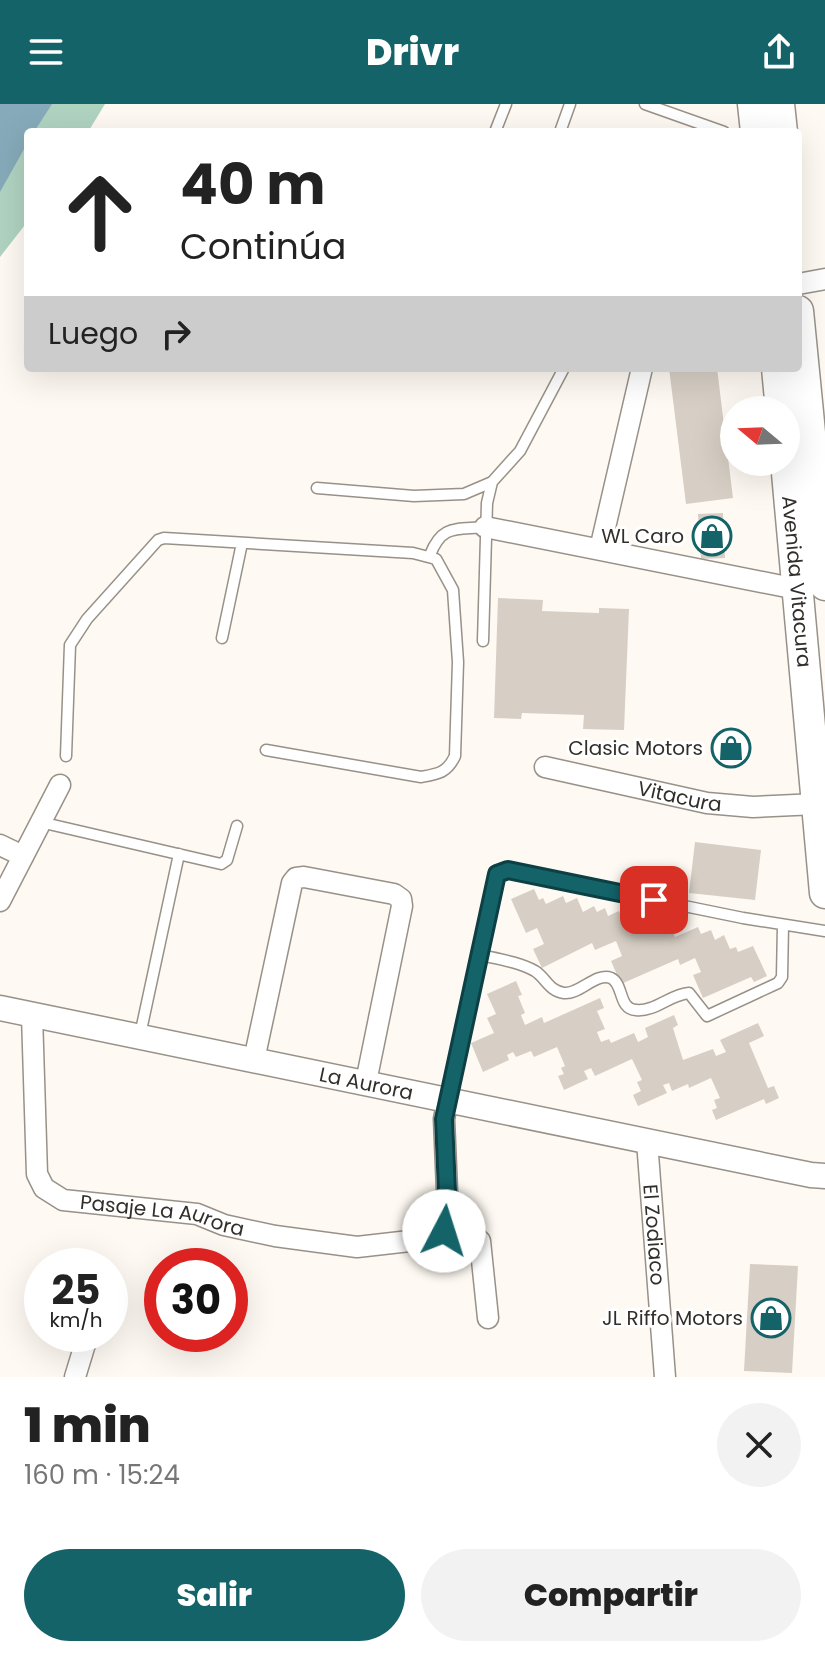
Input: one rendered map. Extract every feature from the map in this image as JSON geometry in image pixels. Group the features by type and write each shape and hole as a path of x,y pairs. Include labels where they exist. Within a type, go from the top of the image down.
{"main road":[{"path":"753,104 756,128"},
{"path":"779,104 782,128"},
{"name":"Avenida Vitacura","path":"802,347 822,529 818,577 817,804 825,893"},
{"path":"777,372 780,396"},
{"name":"Avenida Vitacura","path":"790,476 818,577"},
{"path":"818,577 813,596 825,608"}],"street":[{"path":"802,283 825,279"},
{"path":"600,549 641,372"},
{"path":"485,527 600,549 818,577"},
{"name":"Vitacura","path":"545,767 707,803 753,807 817,804"},
{"path":"0,901 60,785"},
{"path":"0,845 23,856"},
{"path":"254,1060 292,883 296,878 394,894 401,899 402,906 366,1082"},
{"name":"La Aurora","path":"0,1008 825,1176"},
{"name":"Pasaje La Aurora","path":"32,1015 37,1174 44,1188 63,1200 197,1214 224,1225 275,1236 357,1247 436,1238 444,1231 446,1222"},
{"path":"448,1099 444,1119 446,1222 468,1231 480,1241 488,1318"},
{"name":"El Zodiaco","path":"647,1141 665,1377"},
{"path":"75,1377 83,1352"}],"lane":[{"path":"497,128 506,104"},
{"path":"561,128 570,104"},
{"path":"645,104 713,128"},
{"path":"317,488 414,496 464,494 492,482 520,451 562,372"},
{"path":"483,641 485,527 492,482"},
{"path":"430,555 436,540 446,531 485,527"},
{"path":"66,756 70,645 87,619 158,540 430,555 436,559 446,572 453,590 458,662 455,756 451,766 443,774 421,777 266,750"},
{"path":"222,638 242,543"},
{"path":"40,822 224,863 237,826"},
{"path":"140,1037 179,854"},
{"path":"448,1099 497,874 508,870 825,931"},
{"path":"480,955 527,967 538,973 551,988 561,992 569,993 609,977 614,980 626,1005 635,1010 643,1010 689,993 707,1016 778,983 782,977 783,925"}],"green space":[{"path":"0,104 105,104 90,128 24,128 24,226 0,257"}],"water":[{"path":"0,104 52,104 37,128 24,128 24,149 0,192"}],"building":[{"path":"670,372 717,372 720,476 730,476 733,498 686,504"},
{"name":"WL Caro","path":"723,513 725,558 701,559 698,514"},
{"path":"498,598 543,600 542,611 599,613 599,608 629,609 624,730 583,729 584,715 522,713 521,719 494,718"},
{"name":"Clasic Motors","path":"742,732 745,762 720,765 717,735"},
{"path":"695,842 761,850 755,900 689,893"},
{"path":"534,889 539,900 543,898 546,904 563,896 566,903 577,898 583,912 594,906 597,912 605,908 608,916 619,911 622,919 638,911 643,921 655,915 661,928 669,924 675,937 698,927 701,934 711,930 715,940 724,935 730,949 736,947 738,952 753,946 767,976 754,982 751,977 703,998 693,975 701,972 695,958 680,965 678,959 621,984 611,961 622,956 616,941 595,950 592,943 542,968 533,949 544,944 537,928 526,933 511,899"},
{"path":"516,981 522,995 518,996 525,1013 521,1015 525,1025 542,1017 544,1023 600,998 604,1008 597,1011 605,1029 597,1032 601,1042 609,1039 611,1043 634,1033 638,1042 648,1037 645,1028 674,1015 678,1025 673,1028 683,1060 713,1049 716,1056 726,1052 720,1040 758,1023 764,1036 749,1043 768,1088 774,1086 779,1098 766,1104 764,1099 716,1120 712,1110 717,1108 714,1100 720,1098 711,1078 689,1088 688,1084 672,1091 669,1083 663,1085 667,1093 638,1106 633,1095 641,1091 637,1082 642,1080 632,1059 595,1076 591,1068 584,1071 588,1079 564,1090 558,1076 564,1074 561,1068 565,1066 557,1047 534,1057 531,1051 516,1057 513,1052 507,1055 509,1060 483,1072 471,1043 494,1033 487,1018 496,1014 487,994"},
{"name":"JL Riffo Motors","path":"750,1264 798,1266 792,1373 744,1371"}],"place":[{"name":"WL Caro","path":"712,536"},
{"name":"Clasic Motors","path":"731,748"},
{"name":"JL Riffo Motors","path":"771,1318"}],"route":[{"path":"444,1231 448,1215 444,1119 497,874 508,870 654,900"}]}
